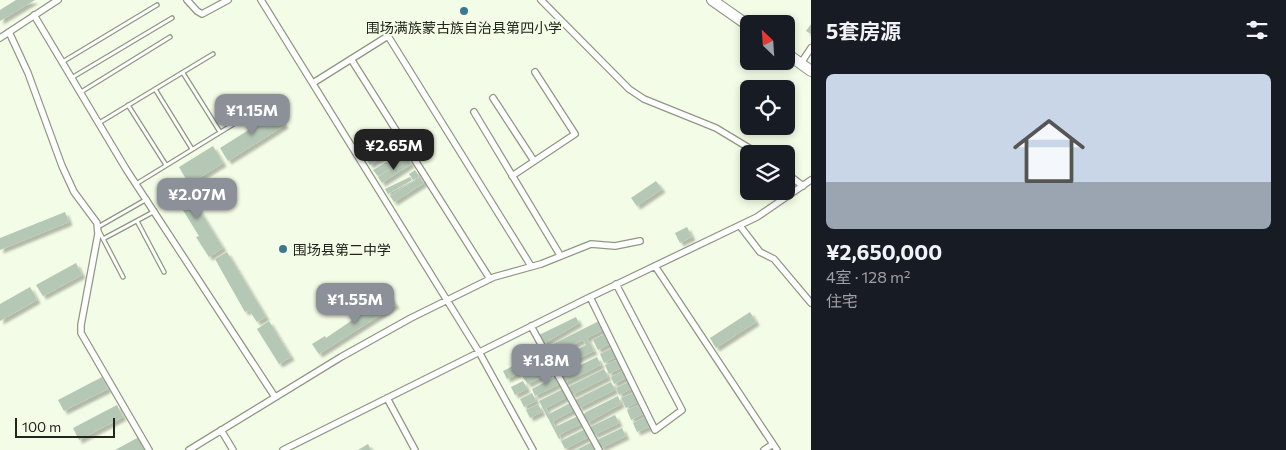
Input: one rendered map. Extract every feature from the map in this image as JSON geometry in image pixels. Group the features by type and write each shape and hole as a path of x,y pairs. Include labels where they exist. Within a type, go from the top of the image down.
{"highway":[{"path":"713,0 740,20"},
{"path":"795,59 811,71"}],"street":[{"path":"0,38 58,0"},
{"path":"187,0 202,14 228,0"},
{"path":"261,0 479,352 534,450"},
{"path":"541,0 629,89 644,99 716,128 744,145"},
{"path":"34,16 64,62 136,184 275,397"},
{"path":"9,32 28,73 70,184 98,229 81,333 149,450"},
{"path":"313,83 388,36 532,266"},
{"path":"800,63 811,48"},
{"path":"350,59 490,279"},
{"path":"512,176 575,134 535,72"},
{"path":"493,98 534,161"},
{"path":"474,112 560,255"},
{"path":"795,179 803,186"},
{"path":"283,450 616,284 740,226 776,206 811,180"},
{"path":"740,226 760,252 774,259 811,303"},
{"path":"189,450 275,397 411,318 490,279 532,266 590,244 614,246 640,242"},
{"path":"655,266 775,447 764,450"},
{"path":"590,297 655,430 682,410 616,284"},
{"path":"531,326 599,450"},
{"path":"387,398 415,450"},
{"path":"221,430 234,450"}],"lane":[{"path":"64,62 157,6"},
{"path":"73,77 172,18"},
{"path":"81,92 170,37"},
{"path":"99,123 213,54"},
{"path":"182,73 220,132"},
{"path":"155,89 192,149"},
{"path":"128,105 166,166"},
{"path":"136,184 237,122"},
{"path":"123,277 98,229 147,199"},
{"path":"103,239 155,211"},
{"path":"137,221 164,272"}],"building":[{"path":"16,0 35,0 0,21 0,10"},
{"path":"811,24 811,34 806,31"},
{"path":"277,112 285,125 228,161 220,148"},
{"path":"396,141 399,146 370,165 366,159"},
{"path":"213,146 223,163 189,184 179,167"},
{"path":"403,152 407,158 378,176 373,170 391,159 392,161"},
{"path":"408,159 411,164 382,183 378,177"},
{"path":"415,170 419,176 413,180 409,174"},
{"path":"410,177 412,180 388,194 385,189"},
{"path":"420,177 424,183 394,202 390,196"},
{"path":"656,181 662,189 637,206 631,198"},
{"path":"182,182 223,248 209,257 196,237 199,236 170,189"},
{"path":"65,212 69,222 0,250 0,238"},
{"path":"687,227 692,237 680,243 675,233"},
{"path":"227,252 266,317 257,322 249,310 245,312 215,259"},
{"path":"76,263 82,275 43,296 36,285"},
{"path":"30,287 37,300 0,321 0,304"},
{"path":"389,295 396,305 319,354 312,344 325,336 326,338"},
{"path":"750,312 756,322 716,348 710,338"},
{"path":"576,317 579,323 543,344 539,335"},
{"path":"269,321 291,357 279,364 257,329"},
{"path":"599,321 603,330 587,338 594,351 556,369 553,361 586,345 583,340 551,355 547,347"},
{"path":"604,334 609,344 598,350 593,340"},
{"path":"612,348 616,357 604,363 600,354"},
{"path":"541,350 546,361 534,368 532,364 520,370 516,362"},
{"path":"597,357 601,365 564,383 560,375"},
{"path":"617,360 621,368 609,374 605,365"},
{"path":"548,363 552,372 528,384 522,376"},
{"path":"515,365 519,373 507,379 503,371"},
{"path":"604,369 608,377 572,395 568,387"},
{"path":"623,371 626,378 614,384 611,377"},
{"path":"556,376 560,384 535,396 532,389"},
{"path":"102,377 108,389 64,411 58,400"},
{"path":"523,381 527,389 515,395 511,387"},
{"path":"611,382 615,390 579,408 575,400"},
{"path":"628,382 631,389 619,395 616,388"},
{"path":"563,389 567,397 546,408 549,414 570,403 574,410 553,421 555,427 578,416 581,424 559,435 561,438 559,439 539,401"},
{"path":"532,393 536,401 524,407 520,399"},
{"path":"633,393 637,402 626,408 621,398"},
{"path":"618,396 621,404 587,423 583,415 586,412"},
{"path":"538,404 542,412 530,418 526,410"},
{"path":"117,405 123,417 79,440 73,428"},
{"path":"638,405 643,414 631,420 627,410"},
{"path":"615,415 619,423 594,435 590,427"},
{"path":"645,417 649,427 637,432 633,423"},
{"path":"622,428 626,436 601,448 597,440"},
{"path":"585,429 589,437 565,449 561,441"},
{"path":"139,437 145,450 115,450"},
{"path":"592,442 597,450 576,450"},
{"path":"368,444 371,450 358,450"}],"place":[{"name":"围场满族蒙古族自治县第四小学","path":"464,11"},
{"name":"围场县第二中学","path":"283,249"}]}
